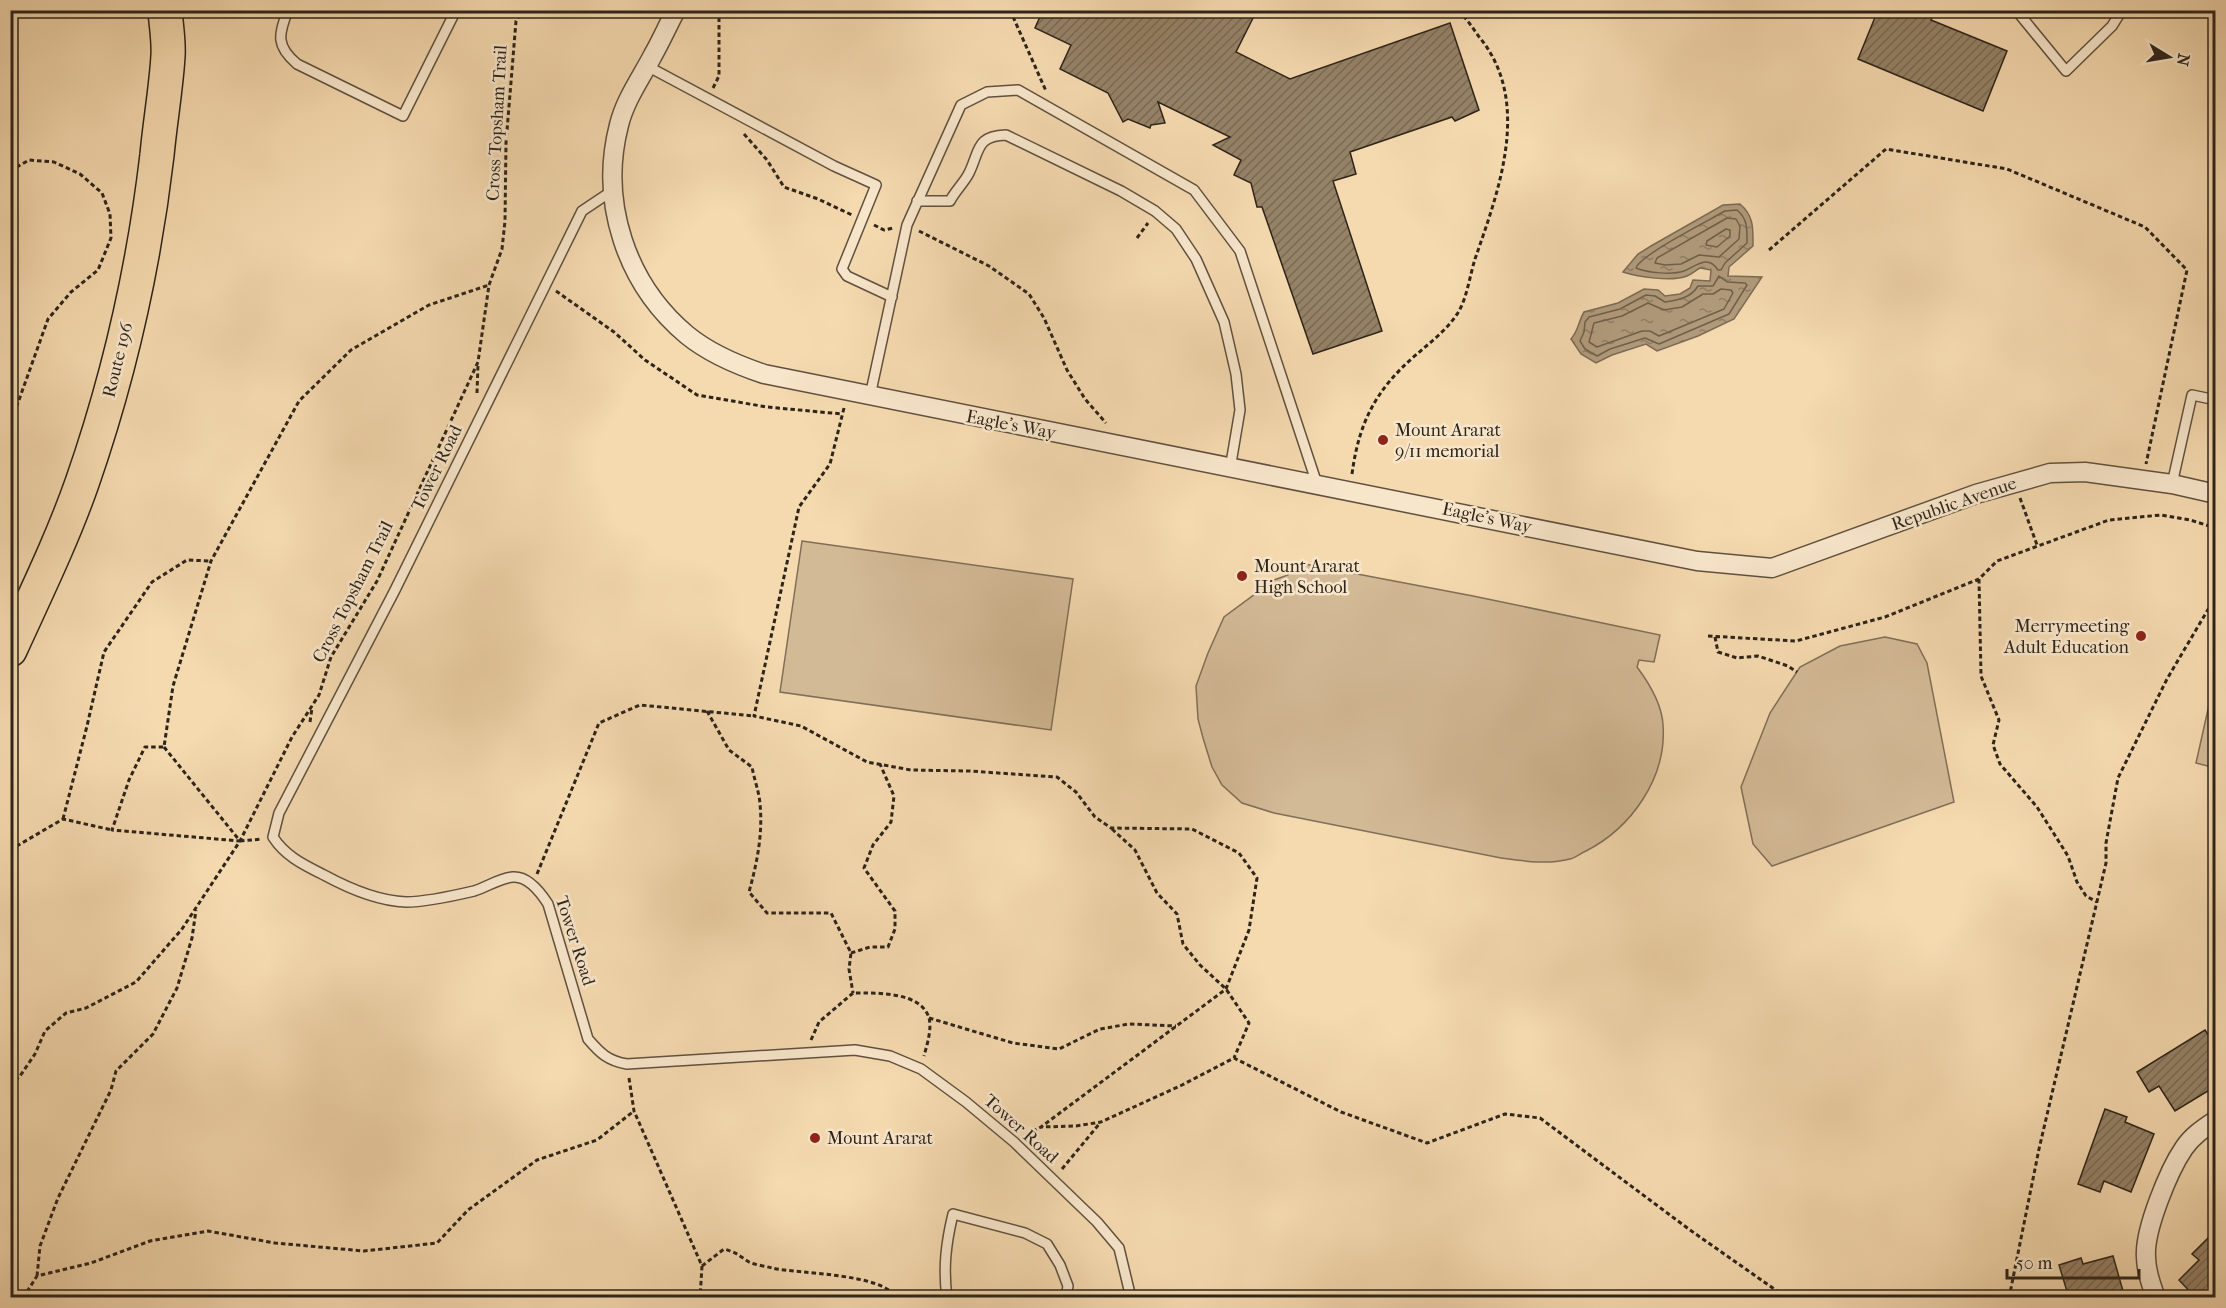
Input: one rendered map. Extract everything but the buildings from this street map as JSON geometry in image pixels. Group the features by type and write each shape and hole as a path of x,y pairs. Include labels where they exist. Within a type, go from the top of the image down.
{"highway":[{"name":"Route 196","path":"10,650 59,542 82,482 106,410 122,349 139,274 154,180 168,55 165,10"},
{"name":"Route 196","path":"168,55 183,10"}],"street":[{"name":"Eagle's Way","path":"676,10 629,98 619,123 614,150 612,191 616,222 631,263 647,293 688,336 735,364 764,374 848,392 1697,561"},
{"name":"Republic Avenue","path":"1697,561 1772,568 1976,494 2050,473 2085,471 2172,484 2216,494"},
{"path":"2156,1298 2145,1254 2151,1223 2185,1147 2201,1130 2216,1120"}],"lane":[{"path":"288,10 280,41 284,53 297,63 403,116 456,10"},
{"path":"2016,10 2066,71 2112,26 2122,10"},
{"path":"646,66 834,166 876,185 842,269 847,276 892,297"},
{"path":"870,396 907,225 961,105 987,92 1017,90 1194,190 1240,251 1317,484"},
{"path":"917,201 950,201 968,175 980,144 992,136 1006,135 1121,191 1155,211 1176,229 1196,259 1224,322 1236,374 1240,410 1230,469"},
{"name":"Tower Road","path":"612,191 582,211 395,590 279,813 273,837 281,849 302,864 338,883 365,894 406,902 475,891 514,877 524,879 540,892 549,904 588,1038 601,1055 614,1062 627,1064 855,1050 903,1061 921,1069 966,1102 1014,1142 1097,1222 1119,1248 1131,1298"},
{"path":"2172,484 2192,395 2216,400"},
{"path":"947,1298 944,1262 953,1214 1025,1233 1047,1244 1060,1265 1068,1286 1066,1298"}],"path":[{"name":"Cross Topsham Trail","path":"10,1086 35,1054 45,1031 66,1013 86,1008 136,982 182,929 240,841 292,737 319,695 331,657 377,581 478,362 489,285 502,249 505,221 506,143 516,21 523,10"},
{"path":"708,97 719,76 719,10"},
{"path":"1010,10 1046,91"},
{"path":"1352,474 1364,421 1379,393 1395,374 1436,339 1459,311 1501,173 1507,142 1509,111 1507,93 1486,45 1456,10"},
{"path":"740,130 767,160 783,187 818,199 884,230 907,225 988,266 1029,294 1044,318 1067,370 1085,399 1112,430"},
{"path":"1769,250 1886,148 2007,169 2145,227 2187,270 2143,480"},
{"path":"10,171 29,160 54,162 80,174 102,193 110,214 111,238 98,270 71,292 48,319 10,424"},
{"path":"546,284 614,332 645,360 696,396 767,407 842,414"},
{"path":"240,841 164,747 173,686 211,561 298,401 351,350 429,305 489,285"},
{"path":"754,716 799,507 831,464 848,392"},
{"path":"2016,483 2037,545"},
{"path":"1708,636 1796,641 1885,617 1979,579 1997,561 2109,520 2161,515 2190,520 2216,528"},
{"path":"10,517 15,528 18,546 10,570"},
{"path":"63,819 104,652 152,582 186,560 211,561"},
{"path":"1979,579 1981,676 1999,720 1993,745 2000,764 2037,807 2068,856 2077,882 2086,896 2097,902"},
{"path":"2009,1298 2039,1149 2106,862 2106,843 2118,778 2162,689 2216,596"},
{"path":"1715,637 1718,652 1737,658 1758,656 1788,666 1797,672"},
{"path":"532,886 599,723 640,705 754,716 801,726 867,762 911,770 1057,777 1076,792 1095,818 1111,828 1135,850 1157,893 1178,914 1183,944 1200,965 1226,989 1248,1023 1234,1058 1182,1085 1101,1122 1076,1126 1041,1126"},
{"path":"707,711 729,750 752,767 760,802 760,832 756,865 749,892 767,913 831,913 851,953 849,969 853,993"},
{"path":"112,830 129,780 145,747 164,747"},
{"path":"851,953 870,947 888,947 895,929 895,911 864,867 873,844 891,822 894,796 880,764"},
{"path":"10,850 63,819 112,830 240,841 273,837"},
{"path":"1014,1142 1041,1126 1226,989 1249,930 1257,878 1239,853 1192,830 1111,828"},
{"path":"23,1298 38,1276 40,1246 58,1198 111,1090 116,1071 153,1034 177,988 192,938 196,908"},
{"path":"805,1053 819,1022 853,993 891,993 916,1001 929,1018 1013,1043 1059,1049 1100,1029 1129,1024 1176,1026"},
{"path":"921,1069 928,1042 929,1018"},
{"path":"1234,1058 1341,1112 1427,1143 1505,1114 1540,1118 1690,1230 1787,1298"},
{"path":"627,1064 634,1111 702,1266 700,1298"},
{"path":"38,1276 91,1263 150,1241 208,1231 275,1243 364,1251 437,1243 468,1210 537,1160 597,1140 634,1111"},
{"path":"1054,1180 1101,1122"},
{"path":"702,1266 724,1250 740,1253 750,1262 775,1269 822,1273 885,1286 896,1298"}],"shaded area":[{"path":"802,541 1073,579 1051,730 780,692"},
{"path":"1294,562 1660,635 1654,662 1639,660 1637,667 1657,702 1663,725 1663,745 1659,764 1643,799 1618,829 1602,841 1572,858 1544,862 1501,858 1274,813 1242,803 1222,785 1212,767 1198,719 1196,686 1224,617 1274,580 1288,575"},
{"path":"1885,637 1917,644 1927,663 1954,802 1772,866 1753,844 1741,787 1770,713 1800,667 1840,646"},
{"path":"2215,678 2216,768 2196,763"}],"water":[{"path":"1740,204 1750,218 1753,228 1753,246 1729,267 1728,276 1762,277 1734,319 1698,336 1657,351 1646,344 1596,363 1581,354 1571,339 1584,312 1618,303 1644,289 1658,290 1665,296 1680,294 1690,288 1693,280 1710,281 1711,270 1700,268 1687,276 1673,279 1623,272 1638,254 1651,246 1723,205"}],"place":[{"name":"Mount Ararat 9/11 memorial","path":"1383,440"},
{"name":"Mount Ararat High School","path":"1242,576"},
{"name":"Merrymeeting Adult Education","path":"2141,636"},
{"name":"Mount Ararat","path":"815,1138"}]}
